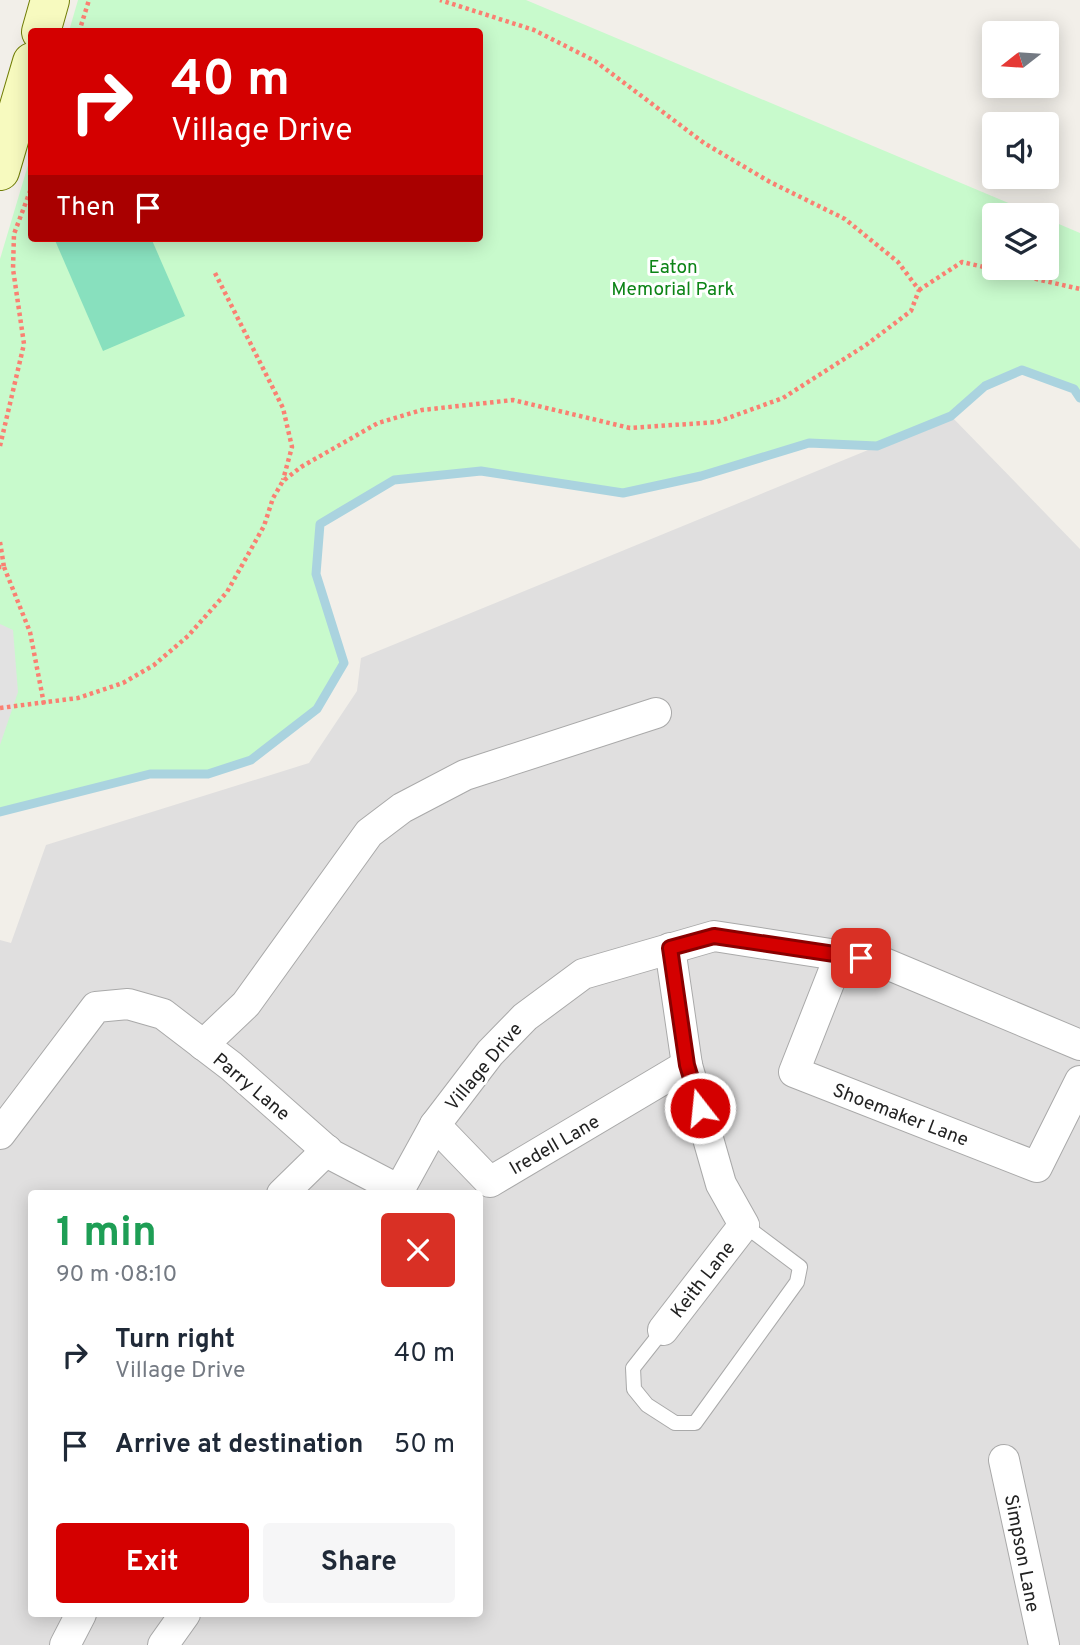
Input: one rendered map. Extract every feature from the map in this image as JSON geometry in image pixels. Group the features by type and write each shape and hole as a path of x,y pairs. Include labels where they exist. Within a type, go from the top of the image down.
{"street":[{"path":"42,28 50,0"},
{"path":"0,171 7,115 28,70"},
{"path":"203,1045 246,1004 369,833 402,808 466,775 656,713"},
{"name":"Village Drive","path":"399,1190 435,1125 490,1053 525,1017 583,974 714,936 883,962 1080,1045"},
{"name":"Keith Lane","path":"663,1330 744,1225 721,1184 687,1065 670,948"},
{"name":"Shoemaker Lane","path":"840,955 794,1072 1037,1167 1080,1082"},
{"name":"Parry Lane","path":"0,1134 96,1007 128,1004 163,1014 327,1150 395,1190"},
{"name":"Iredell Lane","path":"435,1125 490,1182 687,1065"},
{"path":"286,1190 327,1150"},
{"name":"Simpson Lane","path":"1004,1460 1044,1645"},
{"path":"65,1645 79,1617"},
{"path":"163,1645 183,1617"}],"lane":[{"path":"663,1330 634,1368 634,1389 647,1405 675,1423 695,1423 797,1282 800,1267 744,1225"}],"path":[{"path":"80,28 89,0"},
{"path":"440,0 534,30 595,61 704,143 770,182 845,219 898,262 919,290"},
{"path":"0,446 24,344 13,269 14,234 28,197"},
{"path":"283,481 301,467 378,423 422,410 513,400 630,428 717,422 783,398 866,345 911,312 919,290 962,262 1080,289"},
{"path":"0,708 44,704 123,683 154,665 188,636 227,592 264,526 273,498 283,481 292,447 284,408 215,272"},
{"path":"0,542 2,567 30,632 44,704"}],"shaded area":[{"path":"951,416 1080,549 1080,1645 0,1645 0,940 11,943 46,845 309,763 357,691 361,658"},
{"path":"0,624 13,630 18,692 0,745"}],"green space":[{"name":"Eaton Memorial Park","path":"78,0 526,0 1008,203 982,203 982,280 1059,280 1059,224 1080,233 1080,398 1074,388 1022,370 985,386 951,416 877,446 809,443 701,476 623,493 481,471 394,480 320,524 316,574 344,663 317,709 251,760 208,774 150,774 0,811 0,259 28,165 28,242 483,242 483,28 70,28"},
{"path":"56,242 153,242 185,316 103,351"}],"waterway":[{"path":"0,812 150,774 208,774 251,760 317,709 344,663 316,574 320,524 394,480 481,471 623,493 701,476 809,443 877,446 951,416 985,386 1022,370 1074,389 1080,398"}],"route":[{"path":"700,1108 687,1065 670,948 714,936 861,958"}]}
